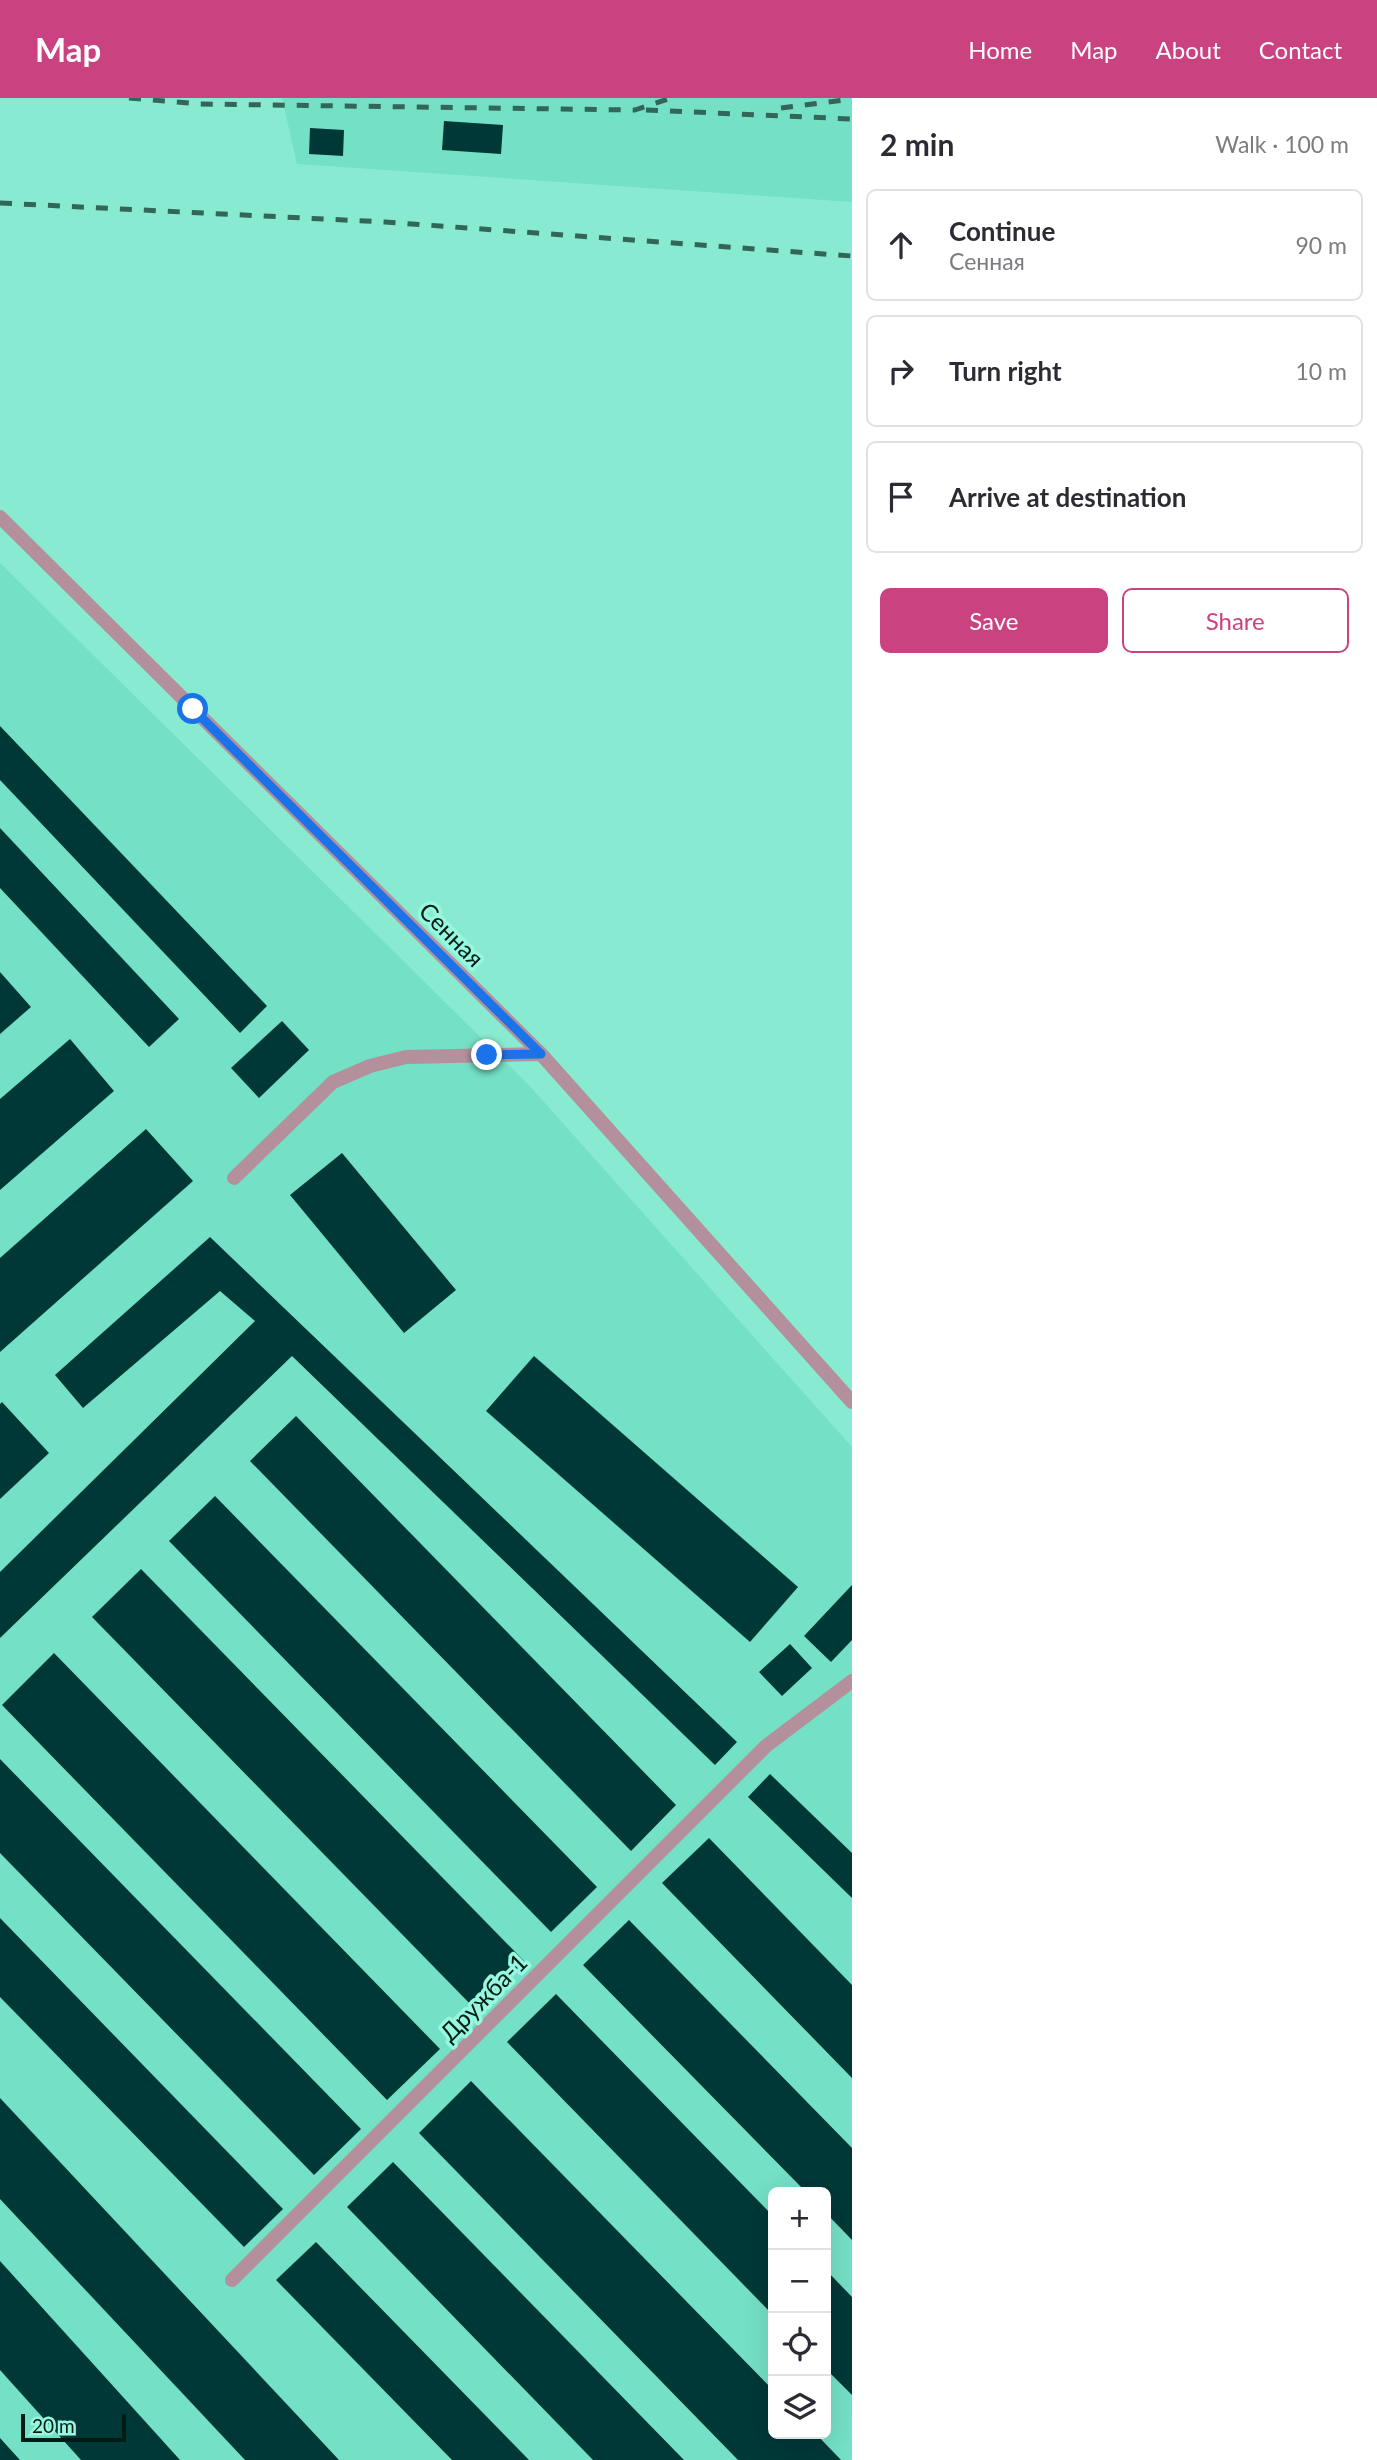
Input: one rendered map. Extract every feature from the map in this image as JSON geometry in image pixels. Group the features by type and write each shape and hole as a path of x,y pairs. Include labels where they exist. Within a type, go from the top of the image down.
{"lane":[{"name":"Сенная","path":"0,517 541,1054 852,1402"},
{"path":"234,1178 333,1082 370,1066 407,1057 541,1054"},
{"name":"Дружба-1","path":"232,2280 766,1746 852,1681"}],"shaded area":[{"path":"282,98 852,98 852,202 297,164"},
{"path":"0,563 527,1083 852,1447 852,2460 0,2460"}],"building":[{"path":"444,121 503,125 501,154 442,150"},
{"path":"310,128 344,130 343,156 309,154"},
{"path":"0,726 267,1006 240,1033 0,780"},
{"path":"0,828 179,1019 149,1047 0,888"},
{"path":"0,972 31,1007 0,1034"},
{"path":"282,1021 309,1050 259,1098 231,1068"},
{"path":"70,1039 114,1091 0,1190 0,1099"},
{"path":"146,1129 193,1181 0,1352 0,1258"},
{"path":"342,1153 456,1290 404,1333 290,1195"},
{"path":"210,1237 737,1742 715,1765 292,1356 0,1638 0,1572 255,1321 220,1291 83,1408 55,1375"},
{"path":"534,1356 798,1587 750,1642 486,1411"},
{"path":"2,1402 49,1453 0,1499 0,1404"},
{"path":"296,1416 676,1805 631,1851 250,1461"},
{"path":"215,1496 597,1887 551,1932 169,1541"},
{"path":"141,1569 525,1962 476,2010 92,1617"},
{"path":"852,1585 852,1640 831,1662 804,1636"},
{"path":"790,1644 812,1668 782,1696 759,1672"},
{"path":"54,1653 440,2049 387,2100 2,1705"},
{"path":"0,1759 361,2129 314,2175 0,1853"},
{"path":"770,1774 852,1853 852,1898 748,1797"},
{"path":"709,1838 852,1985 852,2078 662,1883"},
{"path":"0,1918 283,2209 244,2247 0,1997"},
{"path":"629,1920 852,2148 852,2240 831,2218 831,2187 801,2187 583,1965"},
{"path":"556,1994 768,2211 768,2310 507,2042"},
{"path":"471,2081 768,2385 768,2439 821,2439 841,2460 738,2460 419,2133"},
{"path":"0,2098 339,2460 245,2460 0,2199"},
{"path":"393,2162 684,2460 593,2460 347,2207"},
{"path":"316,2242 529,2460 452,2460 276,2280"},
{"path":"0,2261 180,2460 81,2460 0,2370"},
{"path":"831,2275 852,2297 852,2395 831,2374"},
{"path":"0,2438 20,2460 0,2460"}],"railway":[{"path":"129,98 200,104 635,110 671,98"},
{"path":"781,108 852,99"},
{"path":"646,110 852,119"},
{"path":"0,203 385,222 852,256"}],"route":[{"path":"193,709 541,1054 487,1055"}]}
